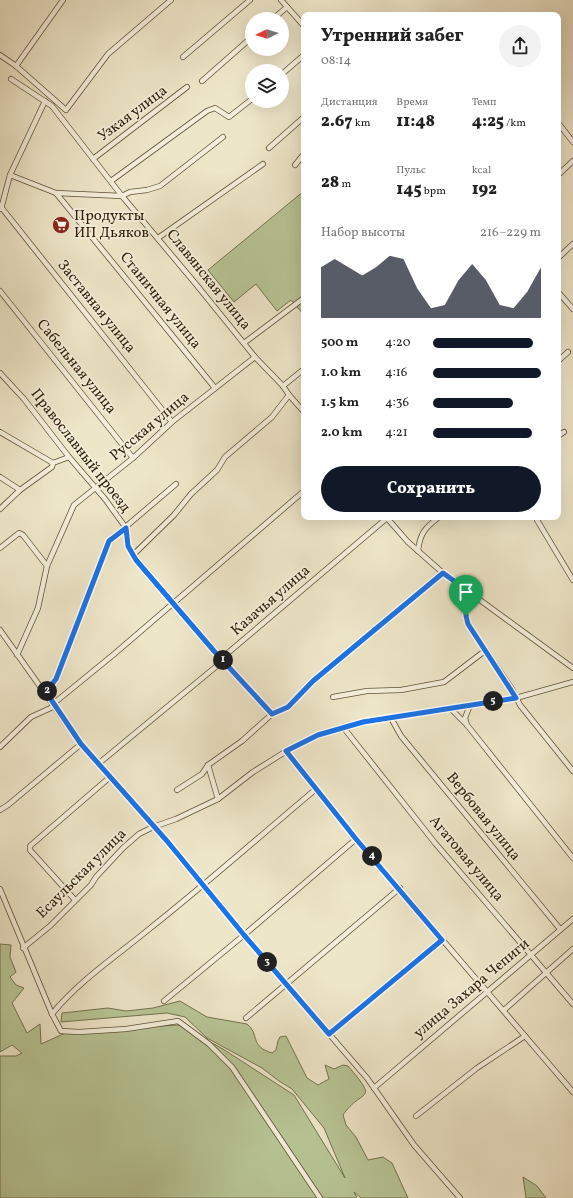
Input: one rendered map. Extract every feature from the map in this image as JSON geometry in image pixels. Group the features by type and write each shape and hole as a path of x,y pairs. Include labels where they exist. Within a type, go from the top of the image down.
{"street":[{"path":"16,66 63,0"},
{"path":"0,55 16,66 66,110 108,54 171,0"},
{"path":"184,58 250,0"},
{"path":"280,0 301,23"},
{"path":"281,12 287,7"},
{"path":"202,81 245,44"},
{"path":"289,68 301,58"},
{"name":"Славянская улица","path":"11,79 52,106 122,196 255,357 301,407"},
{"name":"Узкая улица","path":"93,159 187,87"},
{"path":"1,209 10,175 45,101"},
{"path":"111,181 211,109 219,110 226,117 231,117 245,105"},
{"path":"269,148 301,120"},
{"path":"561,127 573,142"},
{"path":"56,193 122,196 130,192 147,190 160,186 223,137"},
{"path":"295,165 301,158"},
{"path":"561,172 573,161"},
{"path":"158,238 263,164"},
{"name":"Станичная улица","path":"10,175 56,193 215,388"},
{"name":"Заставная улица","path":"1,209 172,422"},
{"path":"561,255 573,244"},
{"name":"Сабельная улица","path":"0,291 133,458"},
{"path":"561,295 573,309"},
{"path":"244,343 301,300"},
{"path":"561,358 568,352"},
{"name":"Русская улица","path":"17,654 38,608 47,566 74,505 133,458 172,422 255,357"},
{"path":"283,386 301,371"},
{"name":"Православный проезд","path":"0,373 24,399 126,528 128,546 133,555 272,714"},
{"path":"133,555 174,515 191,494 217,470 225,457 272,417 289,395"},
{"path":"0,432 54,463"},
{"path":"0,509 20,490 52,467 54,463 69,457"},
{"path":"0,477 20,490"},
{"path":"46,692 56,679 109,541 176,484"},
{"path":"0,747 31,716 54,705 301,494"},
{"name":"Казачья улица","path":"98,764 224,660 229,652 385,520"},
{"path":"389,520 418,551 443,573 573,668"},
{"path":"418,551 420,536 435,520"},
{"path":"537,520 573,580"},
{"path":"0,548 20,533 47,566"},
{"path":"177,790 202,774 208,766 242,741 272,714 288,707 313,681 443,573"},
{"path":"468,591 466,616 468,624 520,704 573,771"},
{"path":"0,630 46,692 81,744 329,1034 374,1088 414,1145 460,1198"},
{"path":"333,697 367,691 400,690 444,682 486,650"},
{"name":"Есаульская улица","path":"23,948 50,926 91,885 96,877 122,848 139,834 153,827 176,819 218,799 286,751 318,735 363,722 516,698 573,682"},
{"path":"467,726 465,718 470,705"},
{"path":"451,709 467,726 573,858"},
{"name":"Вербовая улица","path":"391,718 401,736 560,929"},
{"name":"Агатовая улица","path":"343,727 435,843 532,954 573,1004"},
{"path":"0,810 81,744"},
{"path":"286,751 356,839 400,888 486,992 504,1010 573,1092"},
{"path":"208,766 218,799"},
{"path":"75,900 30,850 30,846 110,777"},
{"path":"52,1014 64,999 83,982 316,789"},
{"path":"164,1000 244,935 356,839"},
{"path":"246,1018 400,888"},
{"path":"0,889 23,948 61,1031 79,1032 126,1029 178,1021 209,1044 232,1067 320,1198"},
{"name":"улица Захара Чепиги","path":"374,1088 573,919"},
{"path":"329,1034 442,940"},
{"path":"504,1010 573,949"},
{"path":"416,1116 477,1068 525,1036"}],"green space":[{"path":"301,193 301,312 291,300 277,311 256,284 234,302 208,270"},
{"path":"0,944 11,945 10,957 16,972 10,977 16,985 24,988 12,1003 27,1033 40,1024 41,1044 70,1031 179,1025 223,1049 294,1095 345,1178 324,1128 292,1089 262,1068 207,1038 185,1017 167,1013 61,1022 62,1013 108,1008 126,1011 153,1008 180,1001 207,1017 247,1024 251,1028 260,1047 272,1053 276,1050 280,1037 286,1036 307,1078 318,1085 329,1079 325,1065 334,1069 343,1065 348,1066 363,1086 365,1094 350,1106 343,1115 346,1125 356,1137 368,1160 383,1157 392,1163 408,1198 361,1198 354,1192 357,1198 0,1198 0,1056 16,1056 22,1053 12,1045 0,1052"},
{"path":"523,1177 537,1186 546,1198 526,1198"}],"place":[{"name":"Продукты ИП Дьяков","path":"61,225"}],"route":[{"path":"126,528 128,546 136,560 174,602 214,651 224,660 272,714 288,707 313,681 443,573 468,591 465,606 466,616 468,624 512,689 516,698 363,722 329,730 293,746 286,751 356,839 400,888 442,940 329,1034 244,935 167,841 81,744 46,692 56,679 109,541 126,528"}]}
